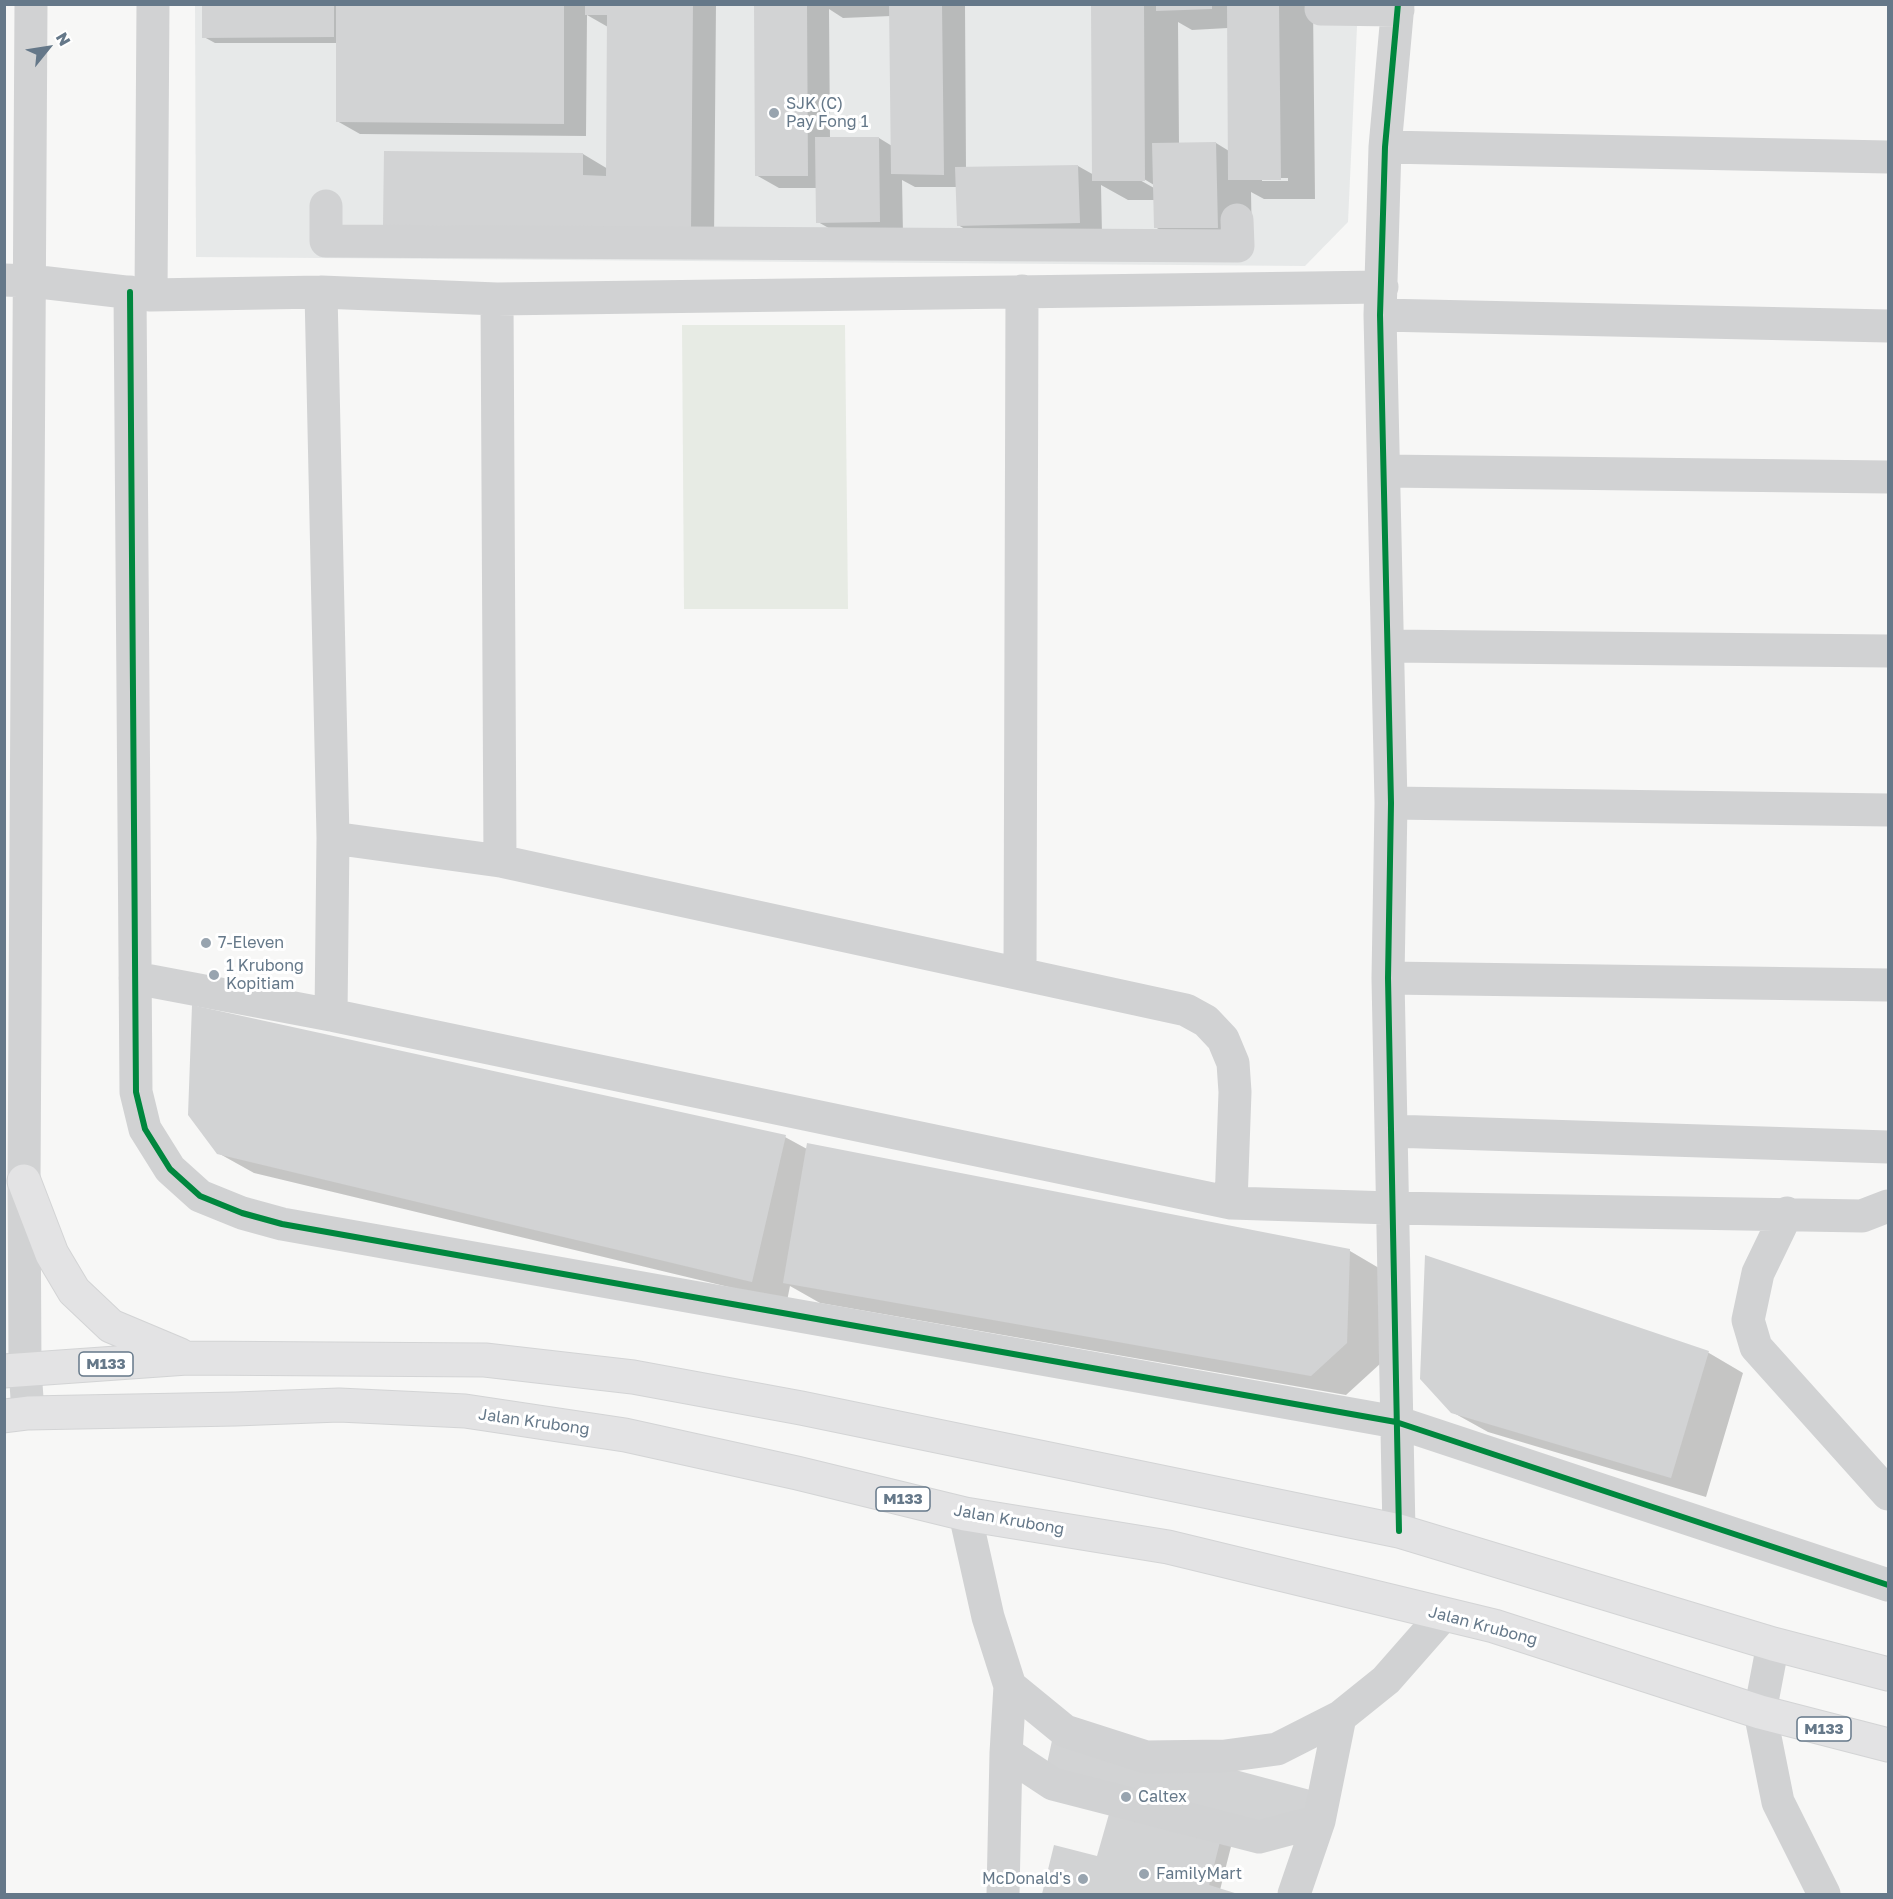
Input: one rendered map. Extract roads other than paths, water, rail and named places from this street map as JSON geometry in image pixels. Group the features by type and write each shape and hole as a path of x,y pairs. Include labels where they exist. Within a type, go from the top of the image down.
{"main road":[{"path":"24,1181 52,1254 74,1291 111,1326 187,1358"},
{"name":"M133","path":"15,1370 187,1358 485,1360 633,1377 801,1408 1399,1531 1773,1644 1888,1674"},
{"name":"Jalan Krubong","path":"16,1415 339,1405 465,1411 626,1435 965,1514 1168,1547 1494,1626 1760,1712 1888,1745"}],"street":[{"path":"16,1415 15,1370 24,1181 18,280 31,4"},
{"path":"153,4 140,293 136,1092 145,1129 170,1169 200,1196 242,1213 282,1224 1396,1422 1888,1585"},
{"path":"1321,9 1398,7 1385,147 1381,301 1392,803 1388,978 1399,1531"},
{"path":"1385,147 1888,157"},
{"path":"326,206 326,241 1238,246 1237,220"},
{"path":"18,280 140,293 321,292 497,299 1022,291 1381,301 1888,326"},
{"path":"1020,972 1022,291"},
{"path":"321,292 333,838 331,1016"},
{"path":"497,299 500,861"},
{"path":"1384,471 1888,477"},
{"path":"1389,646 1888,651"},
{"path":"1392,803 1888,810"},
{"path":"333,838 500,861 1020,972 1186,1010 1206,1021 1223,1039 1233,1064 1235,1092 1231,1203"},
{"path":"135,978 331,1016 1231,1203 1862,1216 1888,1206"},
{"path":"1388,978 1888,985"},
{"path":"1391,1131 1888,1148"},
{"path":"1787,1213 1758,1273 1748,1320 1756,1347 1888,1494"},
{"path":"965,1514 988,1617 1010,1686 1003,1894"},
{"path":"1010,1686 1065,1731 1146,1757 1225,1756 1277,1749 1340,1717 1386,1680 1444,1614"},
{"path":"1773,1644 1760,1712 1778,1802 1824,1894"},
{"path":"1294,1894 1319,1821 1340,1717"},
{"path":"1006,1753 1053,1784 1259,1837 1319,1821"}],"place":[{"name":"SJK (C) Pay Fong 1","path":"774,113"},
{"name":"7-Eleven","path":"206,943"},
{"name":"1 Krubong Kopitiam","path":"214,975"},
{"name":"Caltex","path":"1126,1797"},
{"name":"FamilyMart","path":"1144,1874"},
{"name":"McDonald's","path":"1083,1879"}]}
